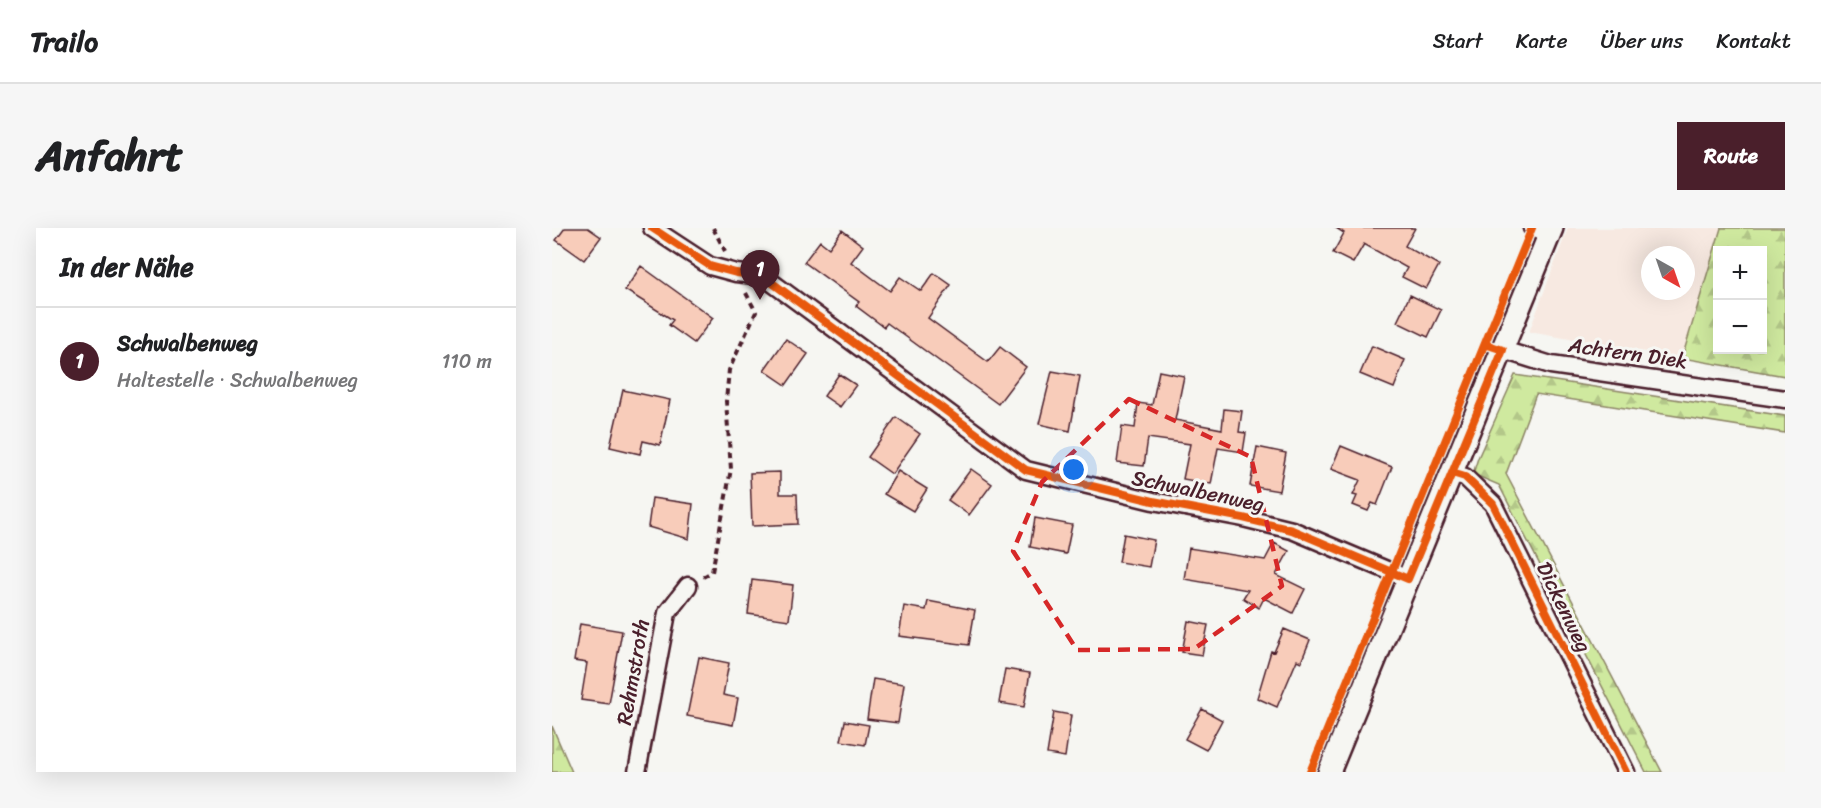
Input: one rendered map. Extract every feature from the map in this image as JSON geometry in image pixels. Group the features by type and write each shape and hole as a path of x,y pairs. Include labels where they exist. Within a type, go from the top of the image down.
{"street":[{"name":"Schwalbenweg","path":"652,228 710,266 736,273 763,276 1026,470 1153,501 1292,530 1408,579"},
{"path":"1329,772 1503,350 1544,230"},
{"name":"Achtern Diek","path":"1503,350 1551,365 1785,399"},
{"name":"Dickenweg","path":"1452,473 1465,477 1493,504 1626,772"},
{"name":"Rehmstroth","path":"637,772 667,613 687,586"}],"path":[{"path":"687,586 712,572 731,469 726,401 729,370 756,312 736,273"}],"highlighted area":[{"path":"1129,399 1251,457 1282,586 1194,649 1077,650 1013,551 1042,482"}],"shaded area":[{"path":"1568,228 1785,228 1785,376 1529,332"}],"green space":[{"path":"1721,228 1785,228 1785,376 1682,358 1713,255 1713,354 1767,354 1767,246 1716,246"},
{"path":"1515,375 1785,416 1785,433 1536,394 1506,474 1662,772 1646,772 1499,485 1473,474"},
{"path":"552,726 572,772 552,772"}],"building":[{"path":"565,228 588,228 601,237 584,260 556,240"},
{"path":"1336,228 1415,228 1405,246 1439,265 1426,289 1402,277 1407,268 1364,244 1353,263 1333,253 1344,233"},
{"path":"842,230 863,246 851,262 890,291 900,277 921,291 934,273 951,285 928,318 988,362 1000,347 1026,367 998,404 887,323 884,327 856,306 859,302 804,262 820,241 829,248"},
{"path":"641,266 713,318 694,343 669,325 673,320 625,290"},
{"path":"1410,295 1441,310 1428,337 1397,322"},
{"path":"786,339 808,354 786,385 764,370"},
{"path":"1372,346 1405,360 1394,388 1360,374"},
{"path":"1052,371 1080,376 1070,431 1039,424"},
{"path":"1159,371 1184,376 1175,420 1222,429 1224,409 1242,411 1239,432 1246,433 1243,452 1218,448 1211,484 1183,479 1190,444 1148,438 1144,466 1117,463 1122,426 1135,428 1138,403 1152,405"},
{"path":"839,374 856,385 840,407 824,396"},
{"path":"623,390 670,400 660,445 643,441 640,454 610,447"},
{"path":"896,417 920,434 892,474 868,457"},
{"path":"1341,446 1392,467 1377,505 1372,503 1368,511 1353,505 1357,496 1353,495 1360,480 1331,469"},
{"path":"1257,447 1286,453 1279,491 1250,486"},
{"path":"971,469 992,484 969,515 948,500"},
{"path":"898,471 927,489 913,511 884,494"},
{"path":"780,472 780,494 797,494 798,524 752,526 750,473"},
{"path":"652,498 693,504 689,539 648,527"},
{"path":"1035,518 1072,525 1066,554 1030,547"},
{"path":"1124,534 1154,540 1149,567 1119,562"},
{"path":"1274,543 1289,551 1276,575 1305,589 1293,613 1264,598 1259,608 1243,598 1248,590 1184,579 1189,548 1265,560"},
{"path":"752,580 793,585 789,620 748,614"},
{"path":"928,601 975,610 969,645 899,636 904,606 926,610"},
{"path":"1188,621 1208,625 1202,655 1182,652"},
{"path":"580,624 622,631 609,704 581,700 587,663 574,661"},
{"path":"1284,629 1310,640 1301,662 1297,660 1277,707 1257,698 1271,651 1274,652"},
{"path":"699,657 729,663 723,695 738,698 733,725 687,716"},
{"path":"1005,669 1030,673 1024,707 999,703"},
{"path":"873,679 904,684 898,723 867,719"},
{"path":"1202,709 1222,720 1206,750 1185,739"},
{"path":"1054,712 1071,715 1065,757 1047,754"},
{"path":"845,721 869,725 865,745 841,741"}],"cycle path":[{"path":"652,228 710,266 736,273 763,276 1026,470 1153,501 1292,530 1408,579 1503,350 1485,344"},
{"path":"1310,772 1532,228"},
{"path":"1452,473 1465,477 1493,504 1626,772"}],"place":[{"name":"Schwalbenweg","path":"760,300"}]}
